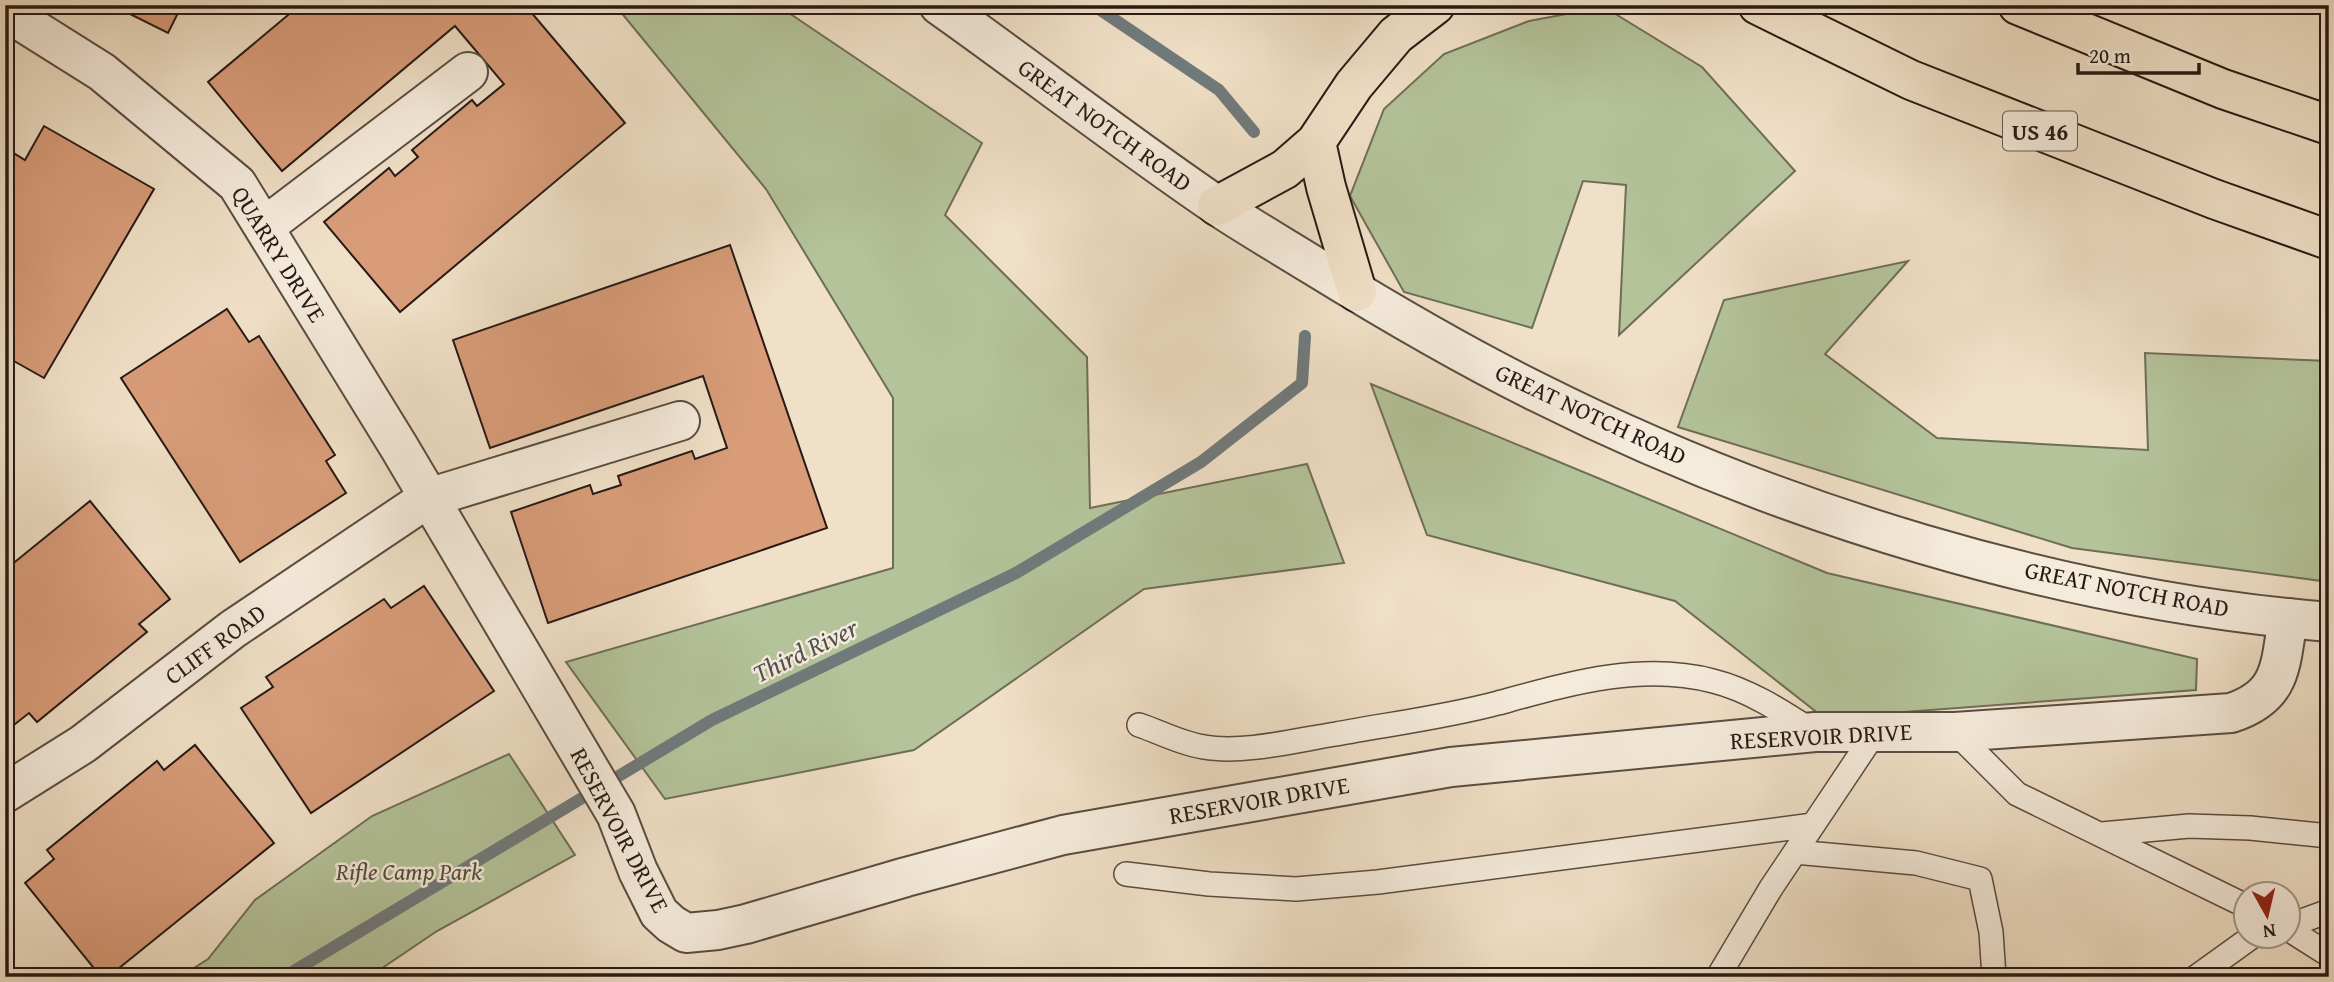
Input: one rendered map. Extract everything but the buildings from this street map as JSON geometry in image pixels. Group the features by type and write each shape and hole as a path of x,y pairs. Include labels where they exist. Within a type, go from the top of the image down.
{"highway":[{"path":"1217,206 1284,169 1316,142 1354,85 1396,35 1435,5"},
{"name":"US 46","path":"1758,5 1910,79 2214,199 2329,240"},
{"path":"2018,5 2223,89 2329,125"},
{"path":"1316,142 1326,187 1357,292"}],"street":[{"name":"GREAT NOTCH ROAD","path":"939,5 1217,206 1357,292 1537,393 1713,471 1821,511 1935,547 2052,577 2169,601 2329,622"},
{"name":"QUARRY DRIVE","path":"7,10 102,72 237,184 428,498"},
{"path":"264,227 468,72"},
{"name":"CLIFF ROAD","path":"5,793 83,744 233,629 428,498 680,421"},
{"name":"RESERVOIR DRIVE","path":"428,498 616,814 638,871 659,913 671,925 686,933 746,924 1063,835 1451,767 1815,732 1955,732 2231,713 2257,702 2270,688 2279,672 2288,618"}],"lane":[{"path":"1139,725 1204,747 1251,748 1441,715 1495,704 1559,686 1642,674 1676,674 1713,681 1747,693 1815,732"},
{"path":"1718,977 1771,888 1876,731"},
{"path":"1955,732 2017,794 2232,899"},
{"path":"1126,874 1209,884 1296,888 1378,882 1813,825"},
{"path":"2100,834 2189,826 2250,828 2329,836"},
{"path":"1795,852 1916,863 1980,879 1992,932 1994,977"},
{"path":"2302,922 2329,911"},
{"path":"2302,937 2329,956"},
{"path":"2196,977 2234,950"}],"green space":[{"path":"615,5 777,5 982,143 945,215 1087,357 1090,508 1307,464 1344,563 1144,589 914,750 665,799 566,662 893,568 893,398 766,189"},
{"path":"1604,7 1702,67 1795,171 1619,335 1626,185 1583,181 1532,328 1404,292 1350,196 1384,109 1444,54 1529,21"},
{"path":"1908,261 1825,354 1937,438 2148,450 2145,353 2329,361 2329,582 2072,548 1678,427 1724,300"},
{"path":"1371,384 1827,573 2197,659 2196,690 1824,718 1675,601 1427,535"},
{"name":"Rifle Camp Park","path":"509,754 575,855 437,931 369,977 180,977 208,959 255,900 372,816"}],"waterway":[{"name":"Third River","path":"1093,5 1219,90 1254,132"},
{"name":"Third River","path":"284,977 712,720 1016,573 1201,462 1302,383 1305,336"}]}
